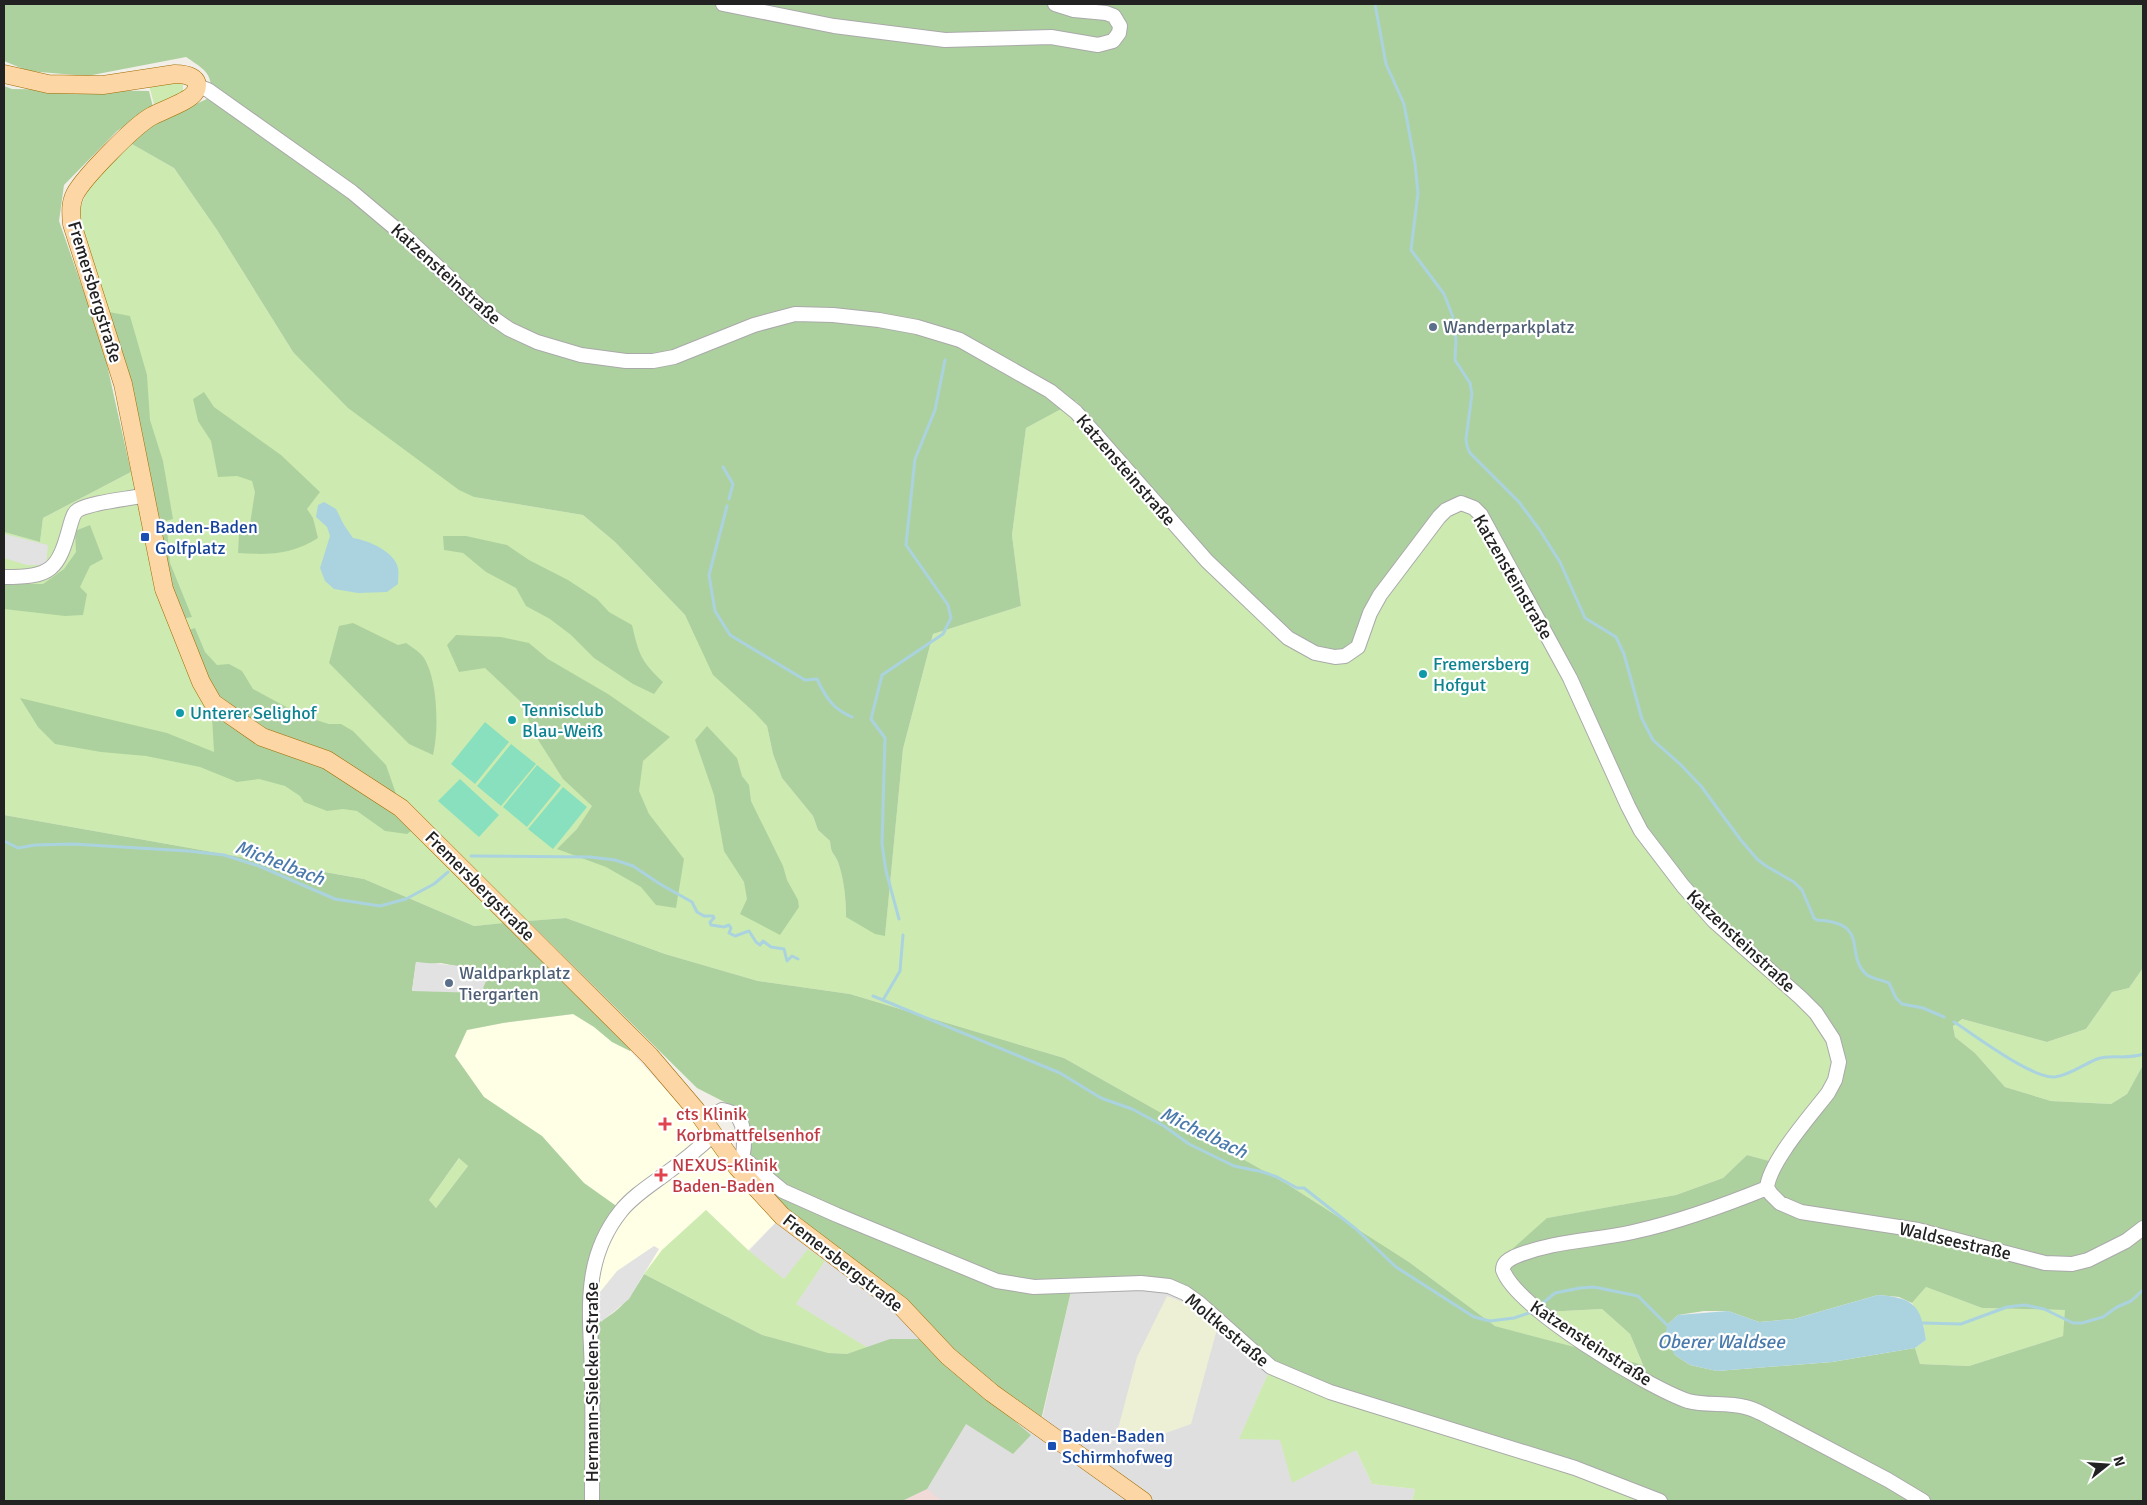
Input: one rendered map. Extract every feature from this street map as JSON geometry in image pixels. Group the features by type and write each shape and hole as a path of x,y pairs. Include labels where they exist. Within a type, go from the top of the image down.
{"main road":[{"path":"4,74 48,84 103,85 186,74 192,77 197,86"},
{"name":"Fremersbergstraße","path":"197,86 195,92 189,98 152,116 133,129 80,186 70,207 72,224 122,384 164,589 201,682 213,703 262,737 328,760 401,808 650,1056 709,1128 740,1162 782,1216 901,1306 948,1356 992,1393 1142,1501"}],"street":[{"path":"723,4 834,26 945,40 1051,37 1098,45 1113,41 1119,33 1120,26 1114,16 1106,13 1074,10 1055,4"},
{"name":"Katzensteinstraße","path":"197,86 208,90 352,192 408,239 489,315 509,329 537,342 581,355 626,361 653,361 674,357 754,325 795,314 833,315 879,320 917,327 960,340 1050,391 1076,412 1207,561 1288,638 1315,653 1335,657 1345,656 1358,647 1370,613 1380,595 1439,517 1446,510 1461,503 1474,508 1481,515 1549,637 1641,831 1682,886 1714,920 1811,1008 1828,1030 1836,1046 1839,1062 1835,1080 1828,1093 1777,1163 1768,1181 1767,1188 1709,1212 1637,1232 1537,1248 1508,1260 1503,1270 1507,1280 1524,1299 1545,1317 1587,1345 1663,1390 1690,1401 1744,1406 1763,1414 1888,1480 1923,1501"},
{"path":"4,577 20,577 49,570 62,554 72,517 77,511 87,507 146,495"},
{"path":"709,1128 722,1110 738,1116 742,1130 740,1162"},
{"name":"Hermann-Sielcken-Straße","path":"592,1501 592,1367 589,1308 595,1262 606,1233 622,1210 641,1192 695,1152 709,1128"},
{"name":"Moltkestraße","path":"740,1162 783,1191 846,1219 998,1281 1034,1287 1140,1283 1169,1286 1185,1292 1199,1303 1271,1367 1330,1392 1566,1465 1660,1501"},
{"name":"Waldseestraße","path":"1767,1188 1780,1203 1801,1212 1944,1235 2045,1263 2072,1264 2088,1260 2126,1241 2143,1228"}],"shaded area":[{"path":"4,534 48,545 46,565 27,565 4,558"},
{"name":"Waldparkplatz Tiergarten","path":"416,962 470,967 489,974 481,993 412,991"},
{"name":"NEXUS-Klinik Baden-Baden","path":"574,1014 612,1042 630,1051 782,1216 748,1250 706,1210 662,1250 629,1299 601,1322 589,1324 590,1290 622,1210 584,1183 542,1136 484,1097 455,1056 467,1030 503,1023"},
{"path":"782,1216 1042,1419 1072,1287 1169,1286 1271,1367 1240,1438 1280,1440 1356,1450 1372,1484 1415,1489 1412,1501 667,1501 744,1256"},
{"path":"654,1246 659,1249 629,1299 601,1322 592,1302 617,1271"},
{"path":"1167,1296 1186,1303 1217,1329 1191,1424 1146,1440 1118,1429 1137,1357"},
{"path":"927,1489 942,1501 902,1501"}],"green space":[{"path":"4,4 2143,4 2143,968 2129,988 2112,992 2086,1029 2047,1042 1962,1019 1953,1026 1955,1037 1975,1053 2005,1087 2051,1101 2111,1104 2127,1094 2143,1065 2143,1501 1660,1501 1271,1367 1169,1286 1072,1287 1041,1420 948,1348 908,1304 762,1189 751,1157 747,1124 738,1109 697,1088 528,921 566,918 665,954 758,981 850,994 1064,1058 1287,1184 1409,1262 1495,1326 1643,1365 1630,1334 1602,1309 1544,1312 1501,1259 1547,1218 1676,1195 1723,1178 1747,1155 1777,1163 1835,1080 1833,1039 1714,921 1655,852 1481,515 1453,506 1370,613 1352,652 1308,650 1211,557 1076,401 1026,428 1012,535 1021,606 933,634 903,749 885,936 875,934 846,917 842,875 830,846 830,841 818,830 813,816 782,778 773,754 767,726 713,675 685,615 615,542 583,515 474,497 459,490 348,408 293,352 217,230 174,168 130,143 149,126 211,97 211,82 203,69 186,57 87,76 28,71 4,61","holes":["1926,1287 1982,1308 2065,1310 2063,1336 1969,1366 1920,1364 1915,1348 1832,1362 1717,1371 1690,1365 1675,1355 1667,1325 1678,1315 1704,1311 1728,1311 1759,1322 1794,1319 1878,1295 1899,1297 1912,1303"]},
{"path":"171,82 183,83 183,94 155,108 149,85"},
{"path":"4,86 12,89 149,91 153,107 117,131 64,185 59,221 103,347 131,472 43,518 40,542 4,532"},
{"path":"130,143 174,168 217,230 293,352 474,497 583,515 615,542 685,615 695,635 767,726 773,754 782,778 813,816 818,830 830,841 830,846 842,875 846,917 885,935 903,749 933,634 1021,606 1012,535 1026,428 1076,401 1211,557 1363,633 1439,517 1467,504 1801,998 1839,1062 1777,1163 1747,1155 1723,1178 1676,1195 1548,1218 1544,1312 1602,1309 1630,1334 1643,1366 1495,1326 1409,1262 1287,1184 1064,1058 850,994 758,981 665,954 566,918 474,926 364,879 4,815 4,532 40,542 43,518 131,472 147,474 78,221 84,198 96,178"},
{"path":"109,312 130,316 147,375 150,420 163,461 173,519 159,523 131,379"},
{"path":"204,392 214,407 281,455 320,492 307,509 313,518 318,538 299,548 279,553 238,553 239,534 249,530 255,492 252,481 237,476 218,477 211,441 198,421 193,399"},
{"path":"90,525 103,559 90,566 80,587 87,594 83,615 65,616 4,609 4,584 43,584 64,569 76,552 75,531"},
{"path":"167,529 170,563 192,617 181,619 170,581 160,532"},
{"path":"443,536 466,536 507,545 529,560 568,580 597,599 609,612 632,625 645,663 663,682 654,694 633,684 594,658 571,635 550,619 526,606 516,588 486,572 463,553 444,550"},
{"path":"353,623 398,645 406,643 424,658 429,668 435,692 436,733 433,755 409,744 329,663 339,626"},
{"path":"195,628 205,652 217,665 229,664 242,671 253,689 303,716 329,724 341,724 353,731 386,765 401,808 213,703 182,632"},
{"path":"456,635 501,637 529,643 548,659 608,694 670,737 643,761 639,791 649,814 684,859 676,908 656,905 641,887 606,867 557,849 577,829 592,806 563,779 535,735 520,701 485,668 459,672 447,645"},
{"path":"20,698 167,733 214,752 212,717 217,712 323,763 415,828 407,834 385,831 357,811 343,809 327,811 304,802 300,796 285,786 259,779 237,782 200,767 146,756 101,752 55,744 38,727"},
{"path":"485,722 509,742 475,784 451,764"},
{"path":"707,726 737,758 742,776 749,785 751,801 798,900 799,907 780,935 740,914 747,899 744,882 724,851 714,795 695,740"},
{"path":"511,744 536,764 501,806 477,786"},
{"path":"537,765 561,785 527,827 503,807"},
{"path":"460,779 499,815 479,837 438,801"},
{"path":"563,787 587,807 553,849 528,829"},
{"path":"4,815 364,879 474,926 504,923 638,1042 630,1051 612,1042 594,1027 573,1014 503,1023 467,1030 455,1056 484,1097 542,1136 584,1183 622,1210 606,1233 589,1324 615,1312 628,1298 644,1274 762,1335 828,1353 847,1354 890,1339 919,1339 1031,1435 1013,1454 966,1424 927,1489 902,1501 4,1501","holes":["416,962 427,964 441,963 482,971 412,991","459,1158 468,1166 436,1208 429,1200"]},
{"path":"2143,968 2143,1065 2127,1094 2111,1104 2051,1101 2005,1087 1975,1053 1955,1037 1953,1025 1962,1019 2047,1042 2086,1029 2112,992 2129,988"},
{"path":"460,1157 468,1166 436,1208 429,1200"},
{"path":"706,1210 748,1250 784,1279 808,1249 825,1261 796,1304 868,1348 847,1354 827,1353 762,1335 644,1274 662,1250"},
{"path":"1926,1287 1982,1308 2066,1310 2063,1336 1969,1366 1920,1364 1915,1348 1926,1340 1923,1323 1912,1303"},
{"path":"1271,1367 1660,1501 1412,1501 1415,1489 1372,1484 1356,1450 1292,1483 1280,1440 1239,1439"}],"water":[{"path":"324,502 336,509 353,538 373,544 392,557 398,568 398,584 387,592 358,593 334,589 325,581 320,568 330,536 327,527 316,517 318,505"},
{"name":"Oberer Waldsee","path":"1878,1295 1900,1298 1913,1305 1921,1318 1926,1340 1915,1348 1832,1362 1717,1371 1690,1365 1675,1355 1665,1338 1667,1325 1678,1315 1728,1311 1759,1322 1794,1319"}],"waterway":[{"path":"1375,4 1386,64 1404,104 1415,163 1418,193 1411,250 1444,294 1453,317 1456,340 1455,360 1470,383 1472,394 1466,439 1470,453 1519,502 1539,529 1560,562 1585,618 1616,637 1624,654 1642,719 1653,740 1701,786 1757,859 1794,882 1802,890 1814,918 1834,922 1845,927 1851,933 1860,967 1867,975 1889,983 1896,998 1902,1004 1923,1008 1944,1017"},
{"path":"899,919 886,871 882,844 885,738 871,719 882,675 943,634 951,618 948,605 906,545 915,459 935,410 945,360"},
{"path":"723,467 733,484 729,499"},
{"path":"727,506 709,575 715,611 730,635 805,680 817,679 831,702 845,714 852,717"},
{"name":"Michelbach","path":"4,841 18,848 35,845 73,844 224,855 259,866 335,899 380,906 406,899 434,884 448,872"},
{"name":"Michelbach","path":"471,856 590,857 615,860 633,866 692,902 697,912 704,916 713,916 714,918 710,922 711,925 724,927 729,925 731,928 729,933 735,936 749,931 760,945 763,941 771,947 784,949 787,961 792,956 798,959"},
{"path":"883,1000 900,971 903,935"},
{"name":"Michelbach","path":"873,996 1060,1073 1101,1098 1132,1109 1164,1126 1189,1144 1234,1166 1263,1172 1297,1188 1304,1188 1356,1229 1396,1267 1474,1317 1490,1321 1514,1318 1532,1312"},
{"path":"1954,1022 2018,1064 2045,1076 2061,1076 2097,1059 2132,1057 2143,1054"},
{"name":"Michelbach","path":"1543,1303 1555,1293 1594,1287 1638,1296 1667,1325"},
{"name":"Michelbach","path":"1923,1323 1961,1324 2007,1307 2025,1305 2044,1309 2073,1323 2082,1323 2103,1317 2117,1307 2131,1301 2143,1290"}],"place":[{"name":"Wanderparkplatz","path":"1433,327"},
{"name":"Baden-Baden Golfplatz","path":"145,537"},
{"name":"Fremersberg Hofgut","path":"1423,674"},
{"name":"Unterer Selighof","path":"180,713"},
{"name":"Tennisclub Blau-Weiß","path":"512,720"},
{"name":"Waldparkplatz Tiergarten","path":"449,983"},
{"name":"cts Klinik Korbmattfelsenhof","path":"665,1124"},
{"name":"NEXUS-Klinik Baden-Baden","path":"661,1175"},
{"name":"Baden-Baden Schirmhofweg","path":"1052,1446"}]}
